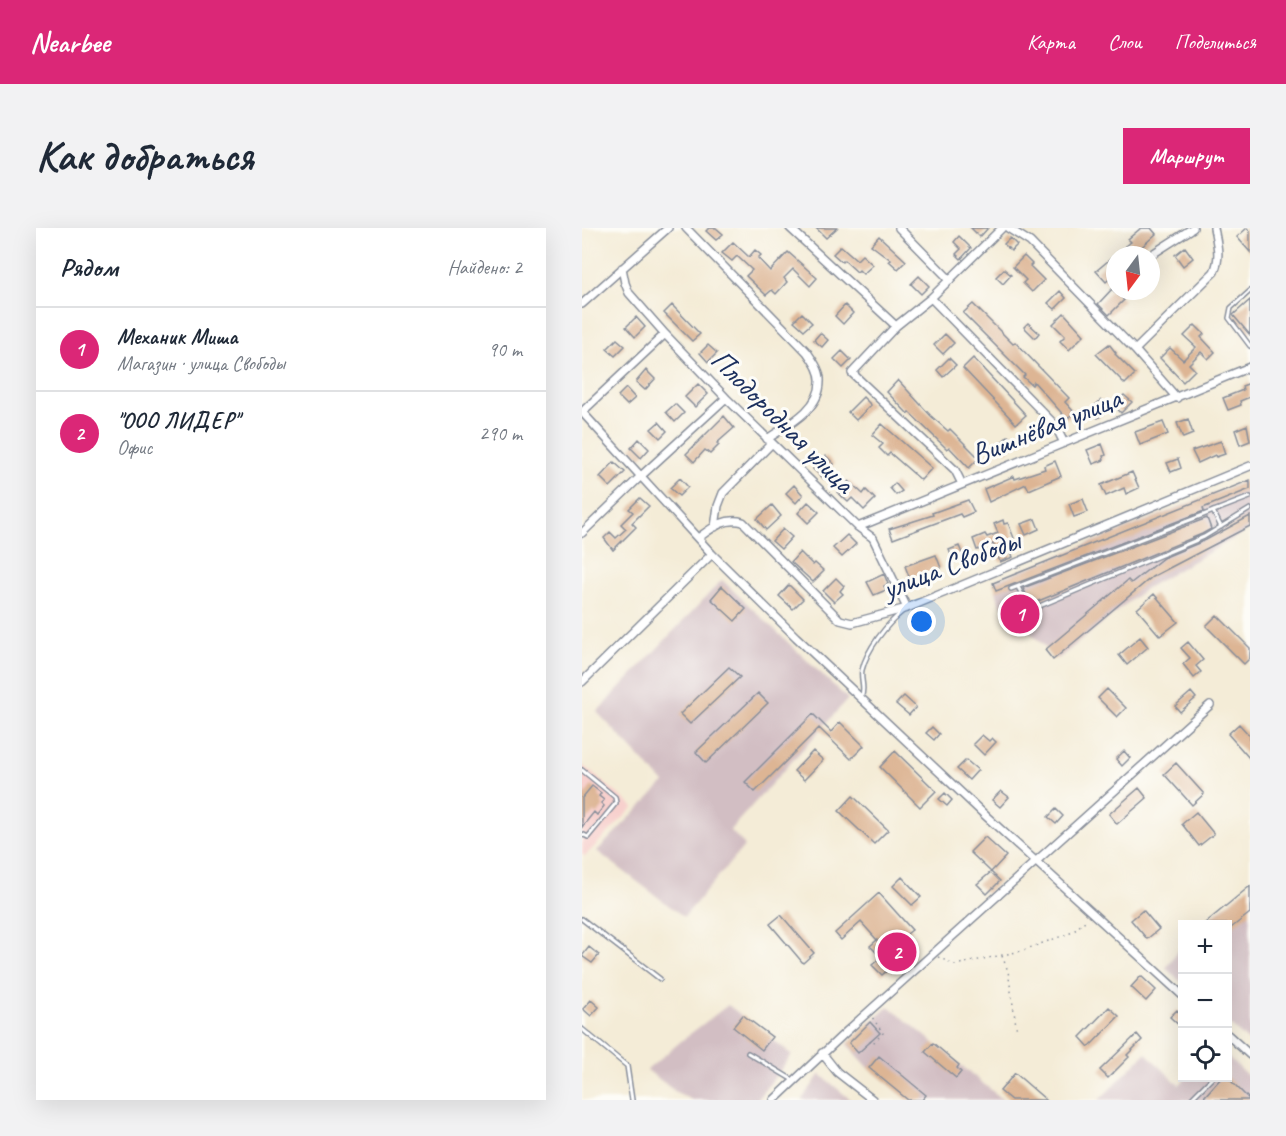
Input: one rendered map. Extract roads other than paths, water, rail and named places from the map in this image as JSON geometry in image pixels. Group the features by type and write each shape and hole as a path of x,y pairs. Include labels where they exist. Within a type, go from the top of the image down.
{"street":[{"path":"582,304 668,228"},
{"path":"686,228 807,352 817,367 820,382 816,397 801,416 769,441 723,493 715,526"},
{"path":"790,228 896,326"},
{"path":"899,228 950,280"},
{"path":"962,484 955,470 852,373 896,326 931,298 1002,228"},
{"path":"1008,228 1030,242 1135,350 1177,398"},
{"path":"1160,249 1193,228"},
{"path":"1135,350 1214,272 1219,253 1214,228"},
{"name":"Плодородная улица","path":"622,268 629,293 665,334 769,441 858,527 873,538 907,608"},
{"path":"931,298 1054,425 1064,443"},
{"path":"665,334 582,412 712,554 861,698 1178,991"},
{"name":"Вишнёвая улица","path":"858,527 1250,367"},
{"path":"582,533 726,398"},
{"name":"улица Свободы","path":"698,538 726,521 734,519 743,522 840,620 852,623 907,608 1250,466"},
{"path":"584,677 712,554"},
{"path":"774,1100 822,1053 1210,705"},
{"path":"1232,1039 1250,1055"},
{"path":"822,1053 837,1072 873,1100"}],"lane":[{"path":"1250,291 1232,308 1229,318 1250,346"},
{"path":"1011,589 1250,496"},
{"path":"1018,587 1030,610 1204,537 1250,509"},
{"path":"1212,511 1221,528"},
{"path":"861,698 864,692 862,671 870,653 884,630 907,608"},
{"path":"582,770 615,797 616,804 588,837 582,834"},
{"path":"582,919 660,979"},
{"path":"582,1029 627,1066 632,1100"},
{"path":"748,1053 794,1080"},
{"path":"1190,1100 1207,1082"}],"place":[{"name":"Механик Миша","path":"1020,614"},
{"name":"\"ООО ЛИДЕР\"","path":"897,952"}]}
